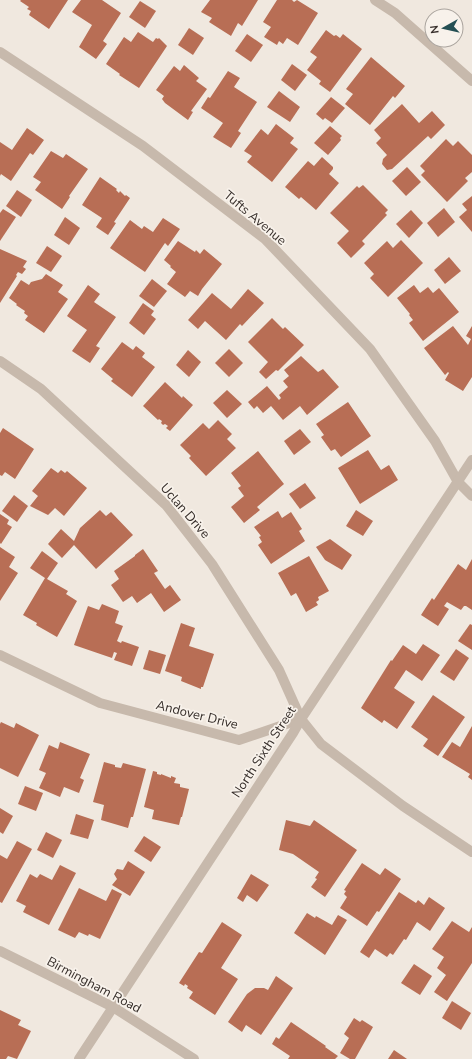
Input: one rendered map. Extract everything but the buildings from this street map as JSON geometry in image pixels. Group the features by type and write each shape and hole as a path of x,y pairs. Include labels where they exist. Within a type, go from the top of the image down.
{"street":[{"path":"375,0 395,13 472,82"},
{"name":"Tufts Avenue","path":"0,52 143,146 265,239 370,349 435,441 458,482 472,496"},
{"name":"Uclan Drive","path":"0,362 41,389 166,505 212,564 278,670 301,719"},
{"name":"North Sixth Street","path":"79,1059 472,460"},
{"name":"Andover Drive","path":"0,655 100,703 239,740 301,719"},
{"path":"301,719 321,744 403,806 472,852"},
{"name":"Birmingham Road","path":"0,951 113,1007 194,1059"}]}
